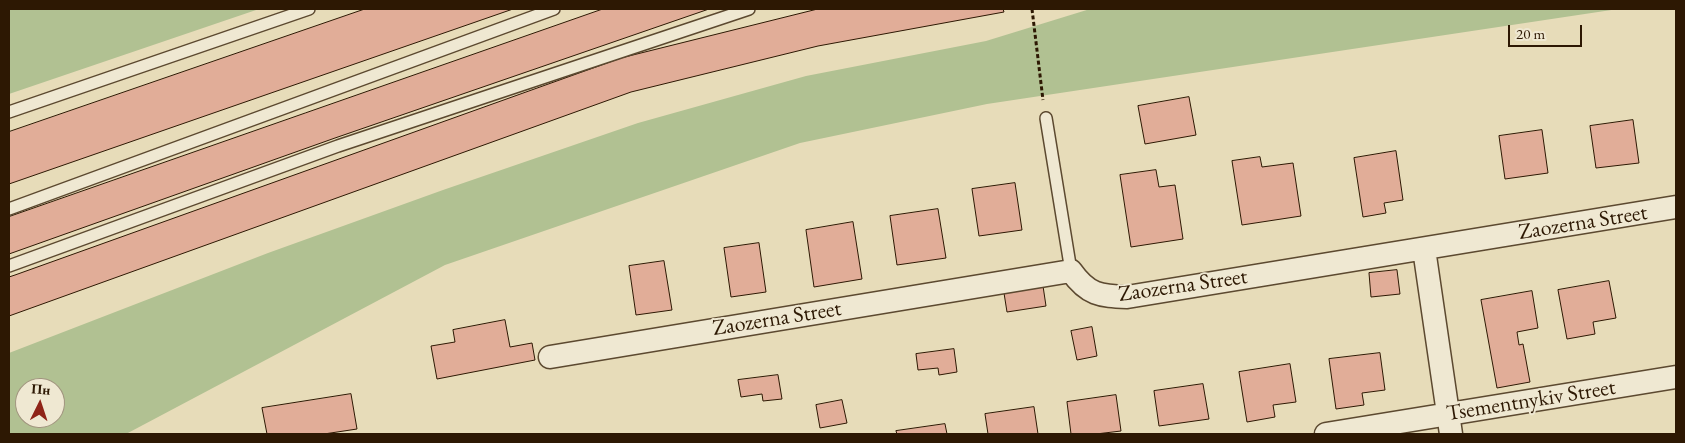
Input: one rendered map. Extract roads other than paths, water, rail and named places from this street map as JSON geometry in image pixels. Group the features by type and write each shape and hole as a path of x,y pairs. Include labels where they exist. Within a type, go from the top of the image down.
{"street":[{"name":"Zaozerna Street","path":"550,357 1071,271 1077,280 1088,289 1103,297 1127,298 1676,207"},
{"path":"1424,249 1450,424"},
{"name":"Tsementnykiv Street","path":"1326,434 1450,424 1676,377"}],"lane":[{"path":"9,112 309,9"},
{"path":"9,209 554,9"},
{"path":"9,266 338,146 749,9"},
{"path":"1046,118 1071,271"}]}
